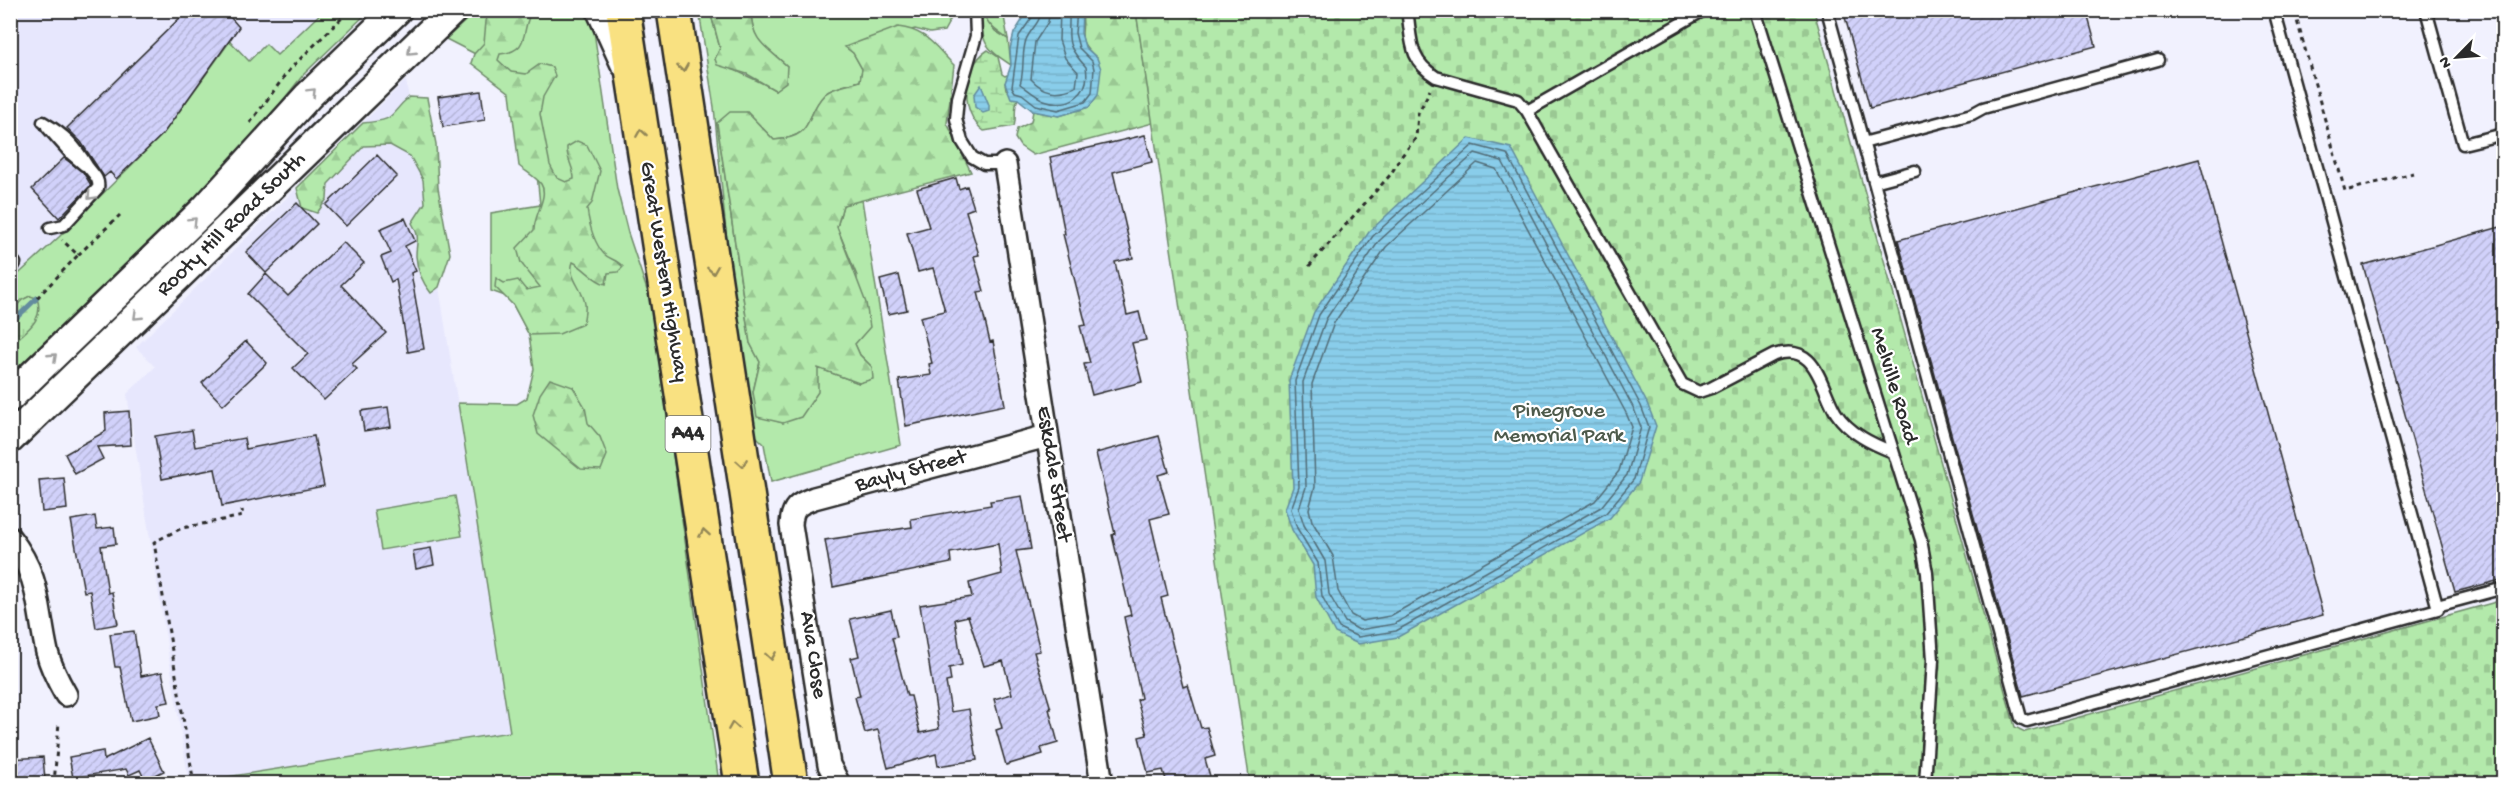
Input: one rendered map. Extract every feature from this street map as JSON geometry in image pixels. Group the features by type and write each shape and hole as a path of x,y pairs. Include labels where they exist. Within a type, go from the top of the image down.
{"highway":[{"name":"Great Western Highway","path":"623,10 742,783"},
{"name":"A44","path":"674,10 791,783"}],"main road":[{"name":"Rooty Hill Road South","path":"10,397 206,209 308,96 397,10"},
{"name":"Rooty Hill Road South","path":"10,439 453,10"},
{"path":"601,10 634,84"}],"street":[{"name":"Eskdale Street","path":"1005,164 1102,783"},
{"name":"Bayly Street","path":"791,525 792,512 798,504 806,501 1047,436"},
{"name":"Ava Close","path":"791,525 829,765 839,783"},
{"path":"10,538 31,571 37,587 47,654 66,695"}],"lane":[{"path":"975,10 976,36 958,98 956,119 962,141 972,157 984,164 1005,164"},
{"path":"1407,10 1417,63 1436,77 1518,100 1527,111 1682,384 1699,392 1774,355 1784,352 1803,354 1815,368 1837,414 1871,444 1893,452"},
{"path":"1527,111 1704,10"},
{"name":"Melville Road","path":"1755,10 1921,540 1927,573 1933,660 1925,783"},
{"path":"1827,10 2021,718 2027,721 2438,609 2274,10"},
{"path":"2426,10 2463,144 2504,134"},
{"path":"1863,143 2158,60"},
{"path":"43,122 68,139 80,151 88,168 99,182 98,188 64,225 50,228"},
{"path":"1874,182 1915,171"},
{"path":"2437,606 2504,588"}],"path":[{"path":"2291,10 2293,17 2296,16 2345,191 2414,173"},
{"path":"1309,266 1391,174 1416,138 1418,114 1436,77"},
{"path":"37,298 120,216"},
{"path":"50,228 78,255"},
{"path":"194,783 154,542 182,528 243,516 242,510"},
{"path":"54,783 60,722"}],"shaded area":[{"path":"11,11 343,11 11,367"},
{"path":"406,80 510,732 189,783 127,394 155,367 136,347"}],"green space":[{"path":"323,11 369,11 304,74 280,104 255,142 11,386 11,345 30,296 22,300 11,312 11,281 163,134 230,41 249,61 266,44 277,55"},
{"path":"476,11 591,11 617,189 628,233 652,305 719,783 183,784 510,732 458,403 517,404 527,398 534,369 529,335 513,305 505,296 491,291 491,213 540,205 528,81 446,39"},
{"path":"487,11 532,11 521,44 517,49 500,54 498,60 511,72 526,74 540,64 552,67 555,76 543,97 540,114 550,165 557,178 566,182 574,179 567,147 577,141 587,145 600,171 592,203 587,209 591,226 597,244 604,254 623,267 618,272 608,273 606,284 573,262 572,273 585,304 583,324 559,334 529,335 513,305 495,287 496,278 504,283 518,280 526,290 540,287 521,263 517,248 534,230 543,189 534,177 519,166 510,93 471,63 474,54 484,43"},
{"path":"699,11 710,11 720,48 715,59 775,90 787,66 757,38 751,11 955,11 944,31 930,33 915,29 846,47 853,53 862,69 860,81 825,94 818,102 803,130 797,135 774,140 747,112 717,123 750,343 760,362 753,392 758,416 783,423 818,368 859,383 872,367 860,355 855,344 857,276 837,227 843,205 862,200 901,445 771,482 764,444 751,431 726,232 714,107"},
{"path":"710,11 751,11 757,37 787,66 786,82 775,90 747,74 717,65 715,59 720,48"},
{"path":"981,11 995,31 1008,39 1011,65 995,54 986,44 982,31"},
{"path":"983,11 1003,11 1008,39 990,24"},
{"path":"1082,11 1136,11 1153,123 1033,155 1020,146 1015,138 1017,129 1031,122 1033,111 1059,116 1089,107 1097,58 1083,40"},
{"name":"Pinegrove Memorial Park","path":"1136,11 1814,11 2015,727 2025,732 2503,600 2503,783 1250,783"},
{"path":"898,27 923,36 954,65 947,123 971,172 843,205 837,227 866,303 870,327 855,344 860,355 872,367 873,379 859,383 818,368 818,392 801,417 783,423 757,417 753,392 760,362 750,343 717,123 730,112 747,112 774,140 797,135 803,130 818,102 825,94 860,81 862,69 853,53 845,47"},
{"path":"988,50 998,57 1002,74 1005,76 1009,74 1005,83 1006,89 1018,99 1014,126 984,131 970,113 967,90 973,67 979,57"},
{"path":"409,97 427,98 436,144 438,188 450,254 439,287 431,293 420,276 416,256 417,236 412,223 425,203 423,180 410,156 390,145 364,146 328,184 327,199 317,213 302,208 297,188 363,123 391,116"},
{"path":"30,296 37,298 39,306 36,319 28,330 11,345 11,312 22,300"},
{"path":"550,379 573,387 585,407 588,423 600,437 607,455 601,470 581,469 538,434 533,415 540,394"},
{"path":"455,496 462,536 381,550 374,510"}],"water":[{"path":"1028,11 1082,11 1081,33 1085,47 1097,58 1101,69 1098,95 1089,107 1059,116 1033,111 1018,99 1011,98 1005,83 1011,65 1010,49 1014,33"},
{"path":"981,85 989,105 989,111 983,113 975,107 974,95"},
{"path":"1469,138 1511,148 1647,403 1656,426 1639,482 1610,518 1398,637 1358,644 1335,633 1316,597 1313,565 1292,530 1285,509 1293,487 1289,380 1314,312 1369,232"}],"building":[{"path":"188,10 224,10 239,27 163,134 116,179 110,172 104,177 81,142 67,128"},
{"path":"1843,10 2086,10 2096,46 1870,108"},
{"path":"481,91 485,120 443,127 438,97"},
{"path":"1145,135 1152,162 1113,172 1133,258 1115,262 1127,315 1139,312 1146,340 1132,343 1142,382 1092,395 1084,364 1090,363 1080,326 1086,325 1063,234 1065,234 1050,157"},
{"path":"377,155 397,176 346,226 326,205"},
{"path":"64,158 83,172 91,185 59,218 32,189"},
{"path":"2199,159 2323,615 2023,696 1898,240"},
{"path":"956,178 959,189 967,186 974,208 966,211 979,255 974,256 984,291 978,292 990,342 993,341 1005,405 906,426 899,380 931,375 929,364 932,363 920,317 945,311 933,268 918,272 907,233 929,227 917,189"},
{"path":"297,203 317,224 266,273 246,252"},
{"path":"405,218 415,241 405,246 416,271 411,273 424,349 408,352 396,279 391,282 381,257 391,253 380,229"},
{"path":"2504,226 2504,579 2455,592 2363,265"},
{"path":"343,242 364,263 341,285 386,333 352,364 357,369 324,400 293,368 308,354 248,294 266,274 288,296"},
{"path":"899,275 907,310 888,314 880,280"},
{"path":"246,341 267,363 223,405 202,383"},
{"path":"388,407 391,427 364,431 361,411"},
{"path":"129,411 131,445 97,447 103,459 75,474 65,454 106,431 105,413"},
{"path":"192,430 195,447 244,438 246,449 314,436 324,486 222,506 215,469 162,479 155,436"},
{"path":"1159,436 1169,472 1158,475 1169,514 1150,519 1168,596 1161,598 1183,687 1188,685 1201,728 1207,727 1215,756 1205,759 1212,783 1167,783 1163,770 1148,773 1139,737 1147,735 1137,700 1141,698 1124,617 1131,615 1096,453"},
{"path":"64,478 67,509 42,512 39,480"},
{"path":"1022,496 1031,549 1016,551 1040,651 1034,652 1051,709 1049,709 1058,743 1041,748 1043,754 1006,765 996,730 1002,728 994,699 1012,694 1003,661 984,666 968,616 955,619 962,665 949,668 951,681 946,682 951,712 969,709 977,760 938,766 936,754 888,768 878,730 865,733 855,697 860,696 851,658 859,656 850,619 891,610 897,637 892,638 907,696 911,696 920,733 939,729 920,605 972,597 969,583 1002,574 998,544 950,553 951,563 833,587 825,540 912,527 911,519 991,505 990,501"},
{"path":"95,516 97,529 114,527 116,544 101,546 108,593 112,592 118,624 96,628 90,591 84,592 71,520"},
{"path":"431,548 434,565 416,569 413,551"},
{"path":"134,631 141,676 162,672 169,702 158,704 160,715 131,721 120,667 115,667 110,634"},
{"path":"148,738 164,771 145,780 140,770 129,775 126,769 73,778 69,757 103,751 104,760"},
{"path":"43,757 45,780 10,783 10,759"}],"waterway":[{"path":"10,324 37,298"}]}
